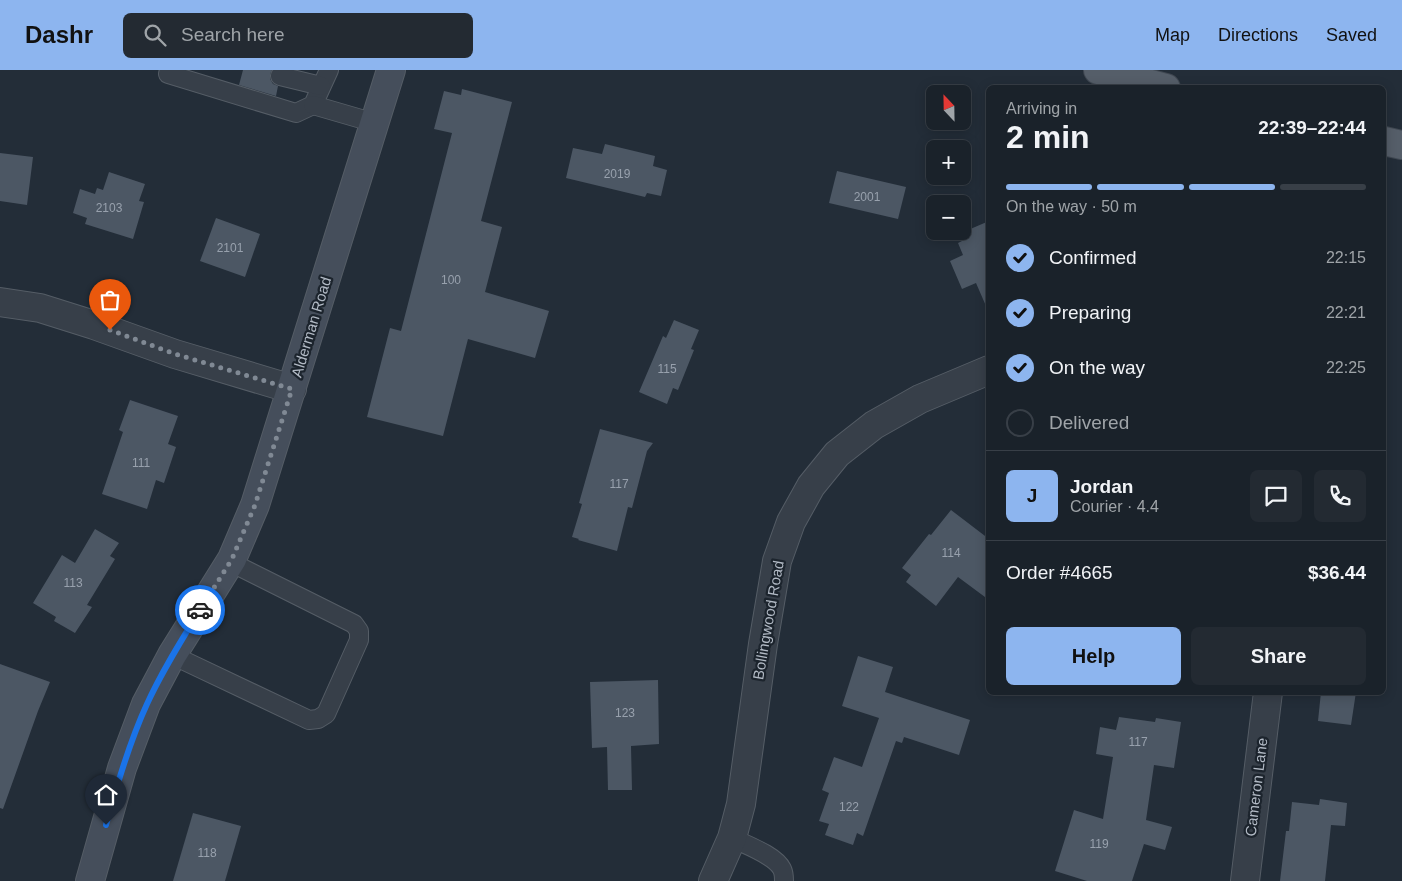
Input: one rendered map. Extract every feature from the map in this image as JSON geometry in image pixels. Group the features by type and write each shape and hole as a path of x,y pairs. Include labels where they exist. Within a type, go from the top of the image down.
{"main road":[{"name":"Alderman Road","path":"90,881 122,768 146,704 172,655 230,562 255,505 391,70"},
{"path":"1098,70 1155,85"},
{"path":"1386,141 1402,145"}],"street":[{"path":"0,302 40,308 175,354 292,389"},
{"name":"Bollingwood Road","path":"713,881 732,838 741,804 762,644 777,561 791,522 811,486 837,454 874,425 920,399 986,371"},
{"name":"Cameron Lane","path":"1244,881 1268,695"}],"lane":[{"path":"169,70 168,74 296,113 313,105 375,123"},
{"path":"313,105 329,70"},
{"path":"280,76 321,86"},
{"path":"172,655 309,720 318,719 326,714 359,640 359,631 354,624 230,562"},
{"path":"732,838 762,852 777,862 783,870 784,881"}],"building":[{"path":"243,70 272,70 270,79 273,84 278,86 276,96 239,85"},
{"path":"462,89 512,102 481,221 502,227 485,292 549,311 535,358 468,339 443,436 367,417 390,328 401,331 452,133 434,129 444,91 461,95"},
{"path":"605,144 655,156 653,166 667,170 661,196 647,193 645,197 566,178 573,148 602,154"},
{"path":"0,153 33,157 27,205 0,201"},
{"path":"837,171 906,187 898,219 829,203"},
{"path":"109,172 145,184 139,201 144,202 133,239 85,224 87,218 73,213 80,189 95,194 97,188 103,190"},
{"path":"216,218 260,234 245,277 200,261"},
{"path":"986,222 986,306 976,283 962,289 950,261 963,255 958,243 964,240 971,240 971,229"},
{"path":"674,320 699,330 691,349 694,350 678,390 673,388 667,404 639,392 663,336 666,338"},
{"path":"130,400 178,416 168,444 176,447 164,483 156,480 147,509 102,494 123,432 119,430"},
{"path":"600,429 653,443 647,451 632,508 628,507 617,551 572,537 582,504 579,503"},
{"path":"951,510 986,537 986,598 958,577 936,606 906,582 911,575 902,568 929,534 931,535"},
{"path":"95,529 119,543 110,556 115,559 87,605 92,607 75,633 54,621 56,617 33,603 62,555 75,563"},
{"path":"858,656 893,667 885,692 970,720 959,755 904,737 902,743 896,741 863,836 857,833 853,845 825,835 829,824 819,821 829,793 822,790 834,757 862,767 879,718 842,706"},
{"path":"0,664 50,682 3,809 0,808"},
{"path":"658,680 659,744 631,746 632,790 608,790 607,747 592,748 590,682"},
{"path":"1321,695 1356,695 1351,725 1318,721"},
{"path":"1119,717 1155,722 1156,718 1181,722 1174,768 1154,765 1146,820 1172,827 1165,850 1144,844 1132,881 1087,881 1055,871 1074,810 1103,819 1113,757 1096,754 1100,727 1116,730"},
{"path":"1320,799 1347,803 1345,826 1331,825 1325,881 1280,881 1286,831 1289,831 1292,802 1319,805"},
{"path":"193,813 241,826 225,881 173,881"}],"way so far":[{"path":"110,330 175,354 292,389 255,505 232,559 200,610"}],"route":[{"path":"106,825 122,768 146,704 172,655 200,610"}]}
